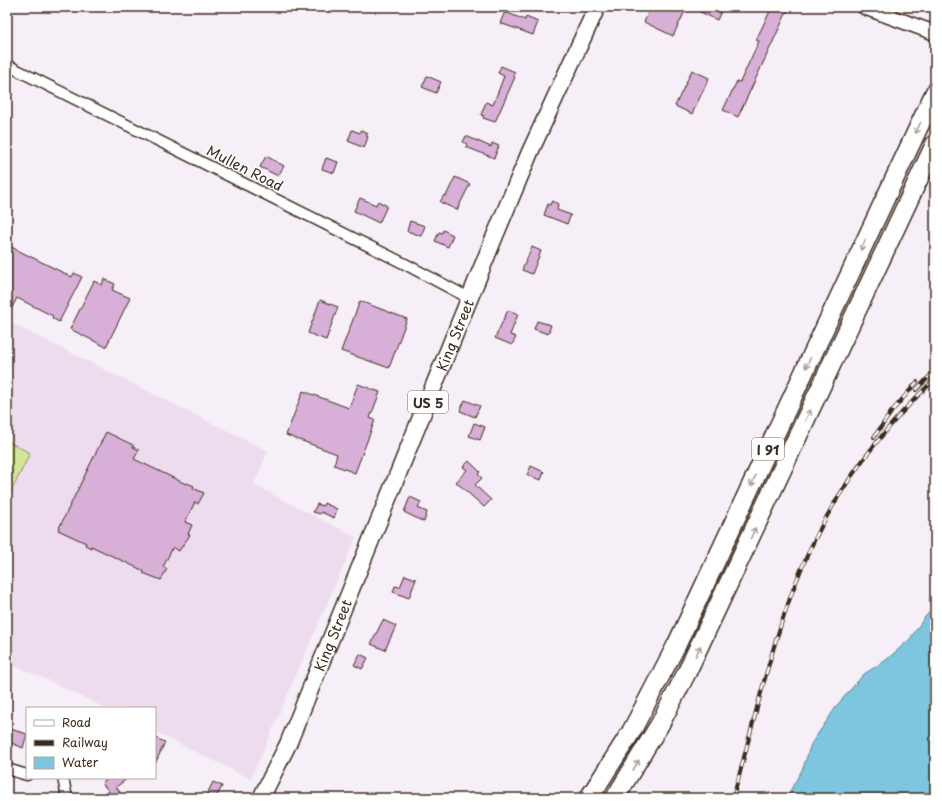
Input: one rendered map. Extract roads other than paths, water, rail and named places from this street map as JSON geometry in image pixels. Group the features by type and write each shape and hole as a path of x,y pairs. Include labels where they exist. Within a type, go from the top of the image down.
{"highway":[{"name":"I 91","path":"589,798 630,732 677,644 935,92"},
{"name":"I 91","path":"615,798 660,724 687,672 935,144"}],"main road":[{"name":"King Street","path":"261,798 294,730 469,298 530,152 597,7"},
{"path":"864,7 934,32"}],"street":[{"name":"Mullen Road","path":"7,65 405,264 469,298"},
{"path":"7,769 26,775"},
{"path":"63,779 67,798"}],"water":[{"path":"935,606 935,798 786,798 803,768 811,744 838,704 864,674 886,660 910,639 924,618"}],"railway":[{"path":"916,390 935,371"},
{"path":"733,798 776,640 797,579 810,549 835,502 865,458 898,417 935,379"},
{"path":"874,437 892,411 917,382"}]}
